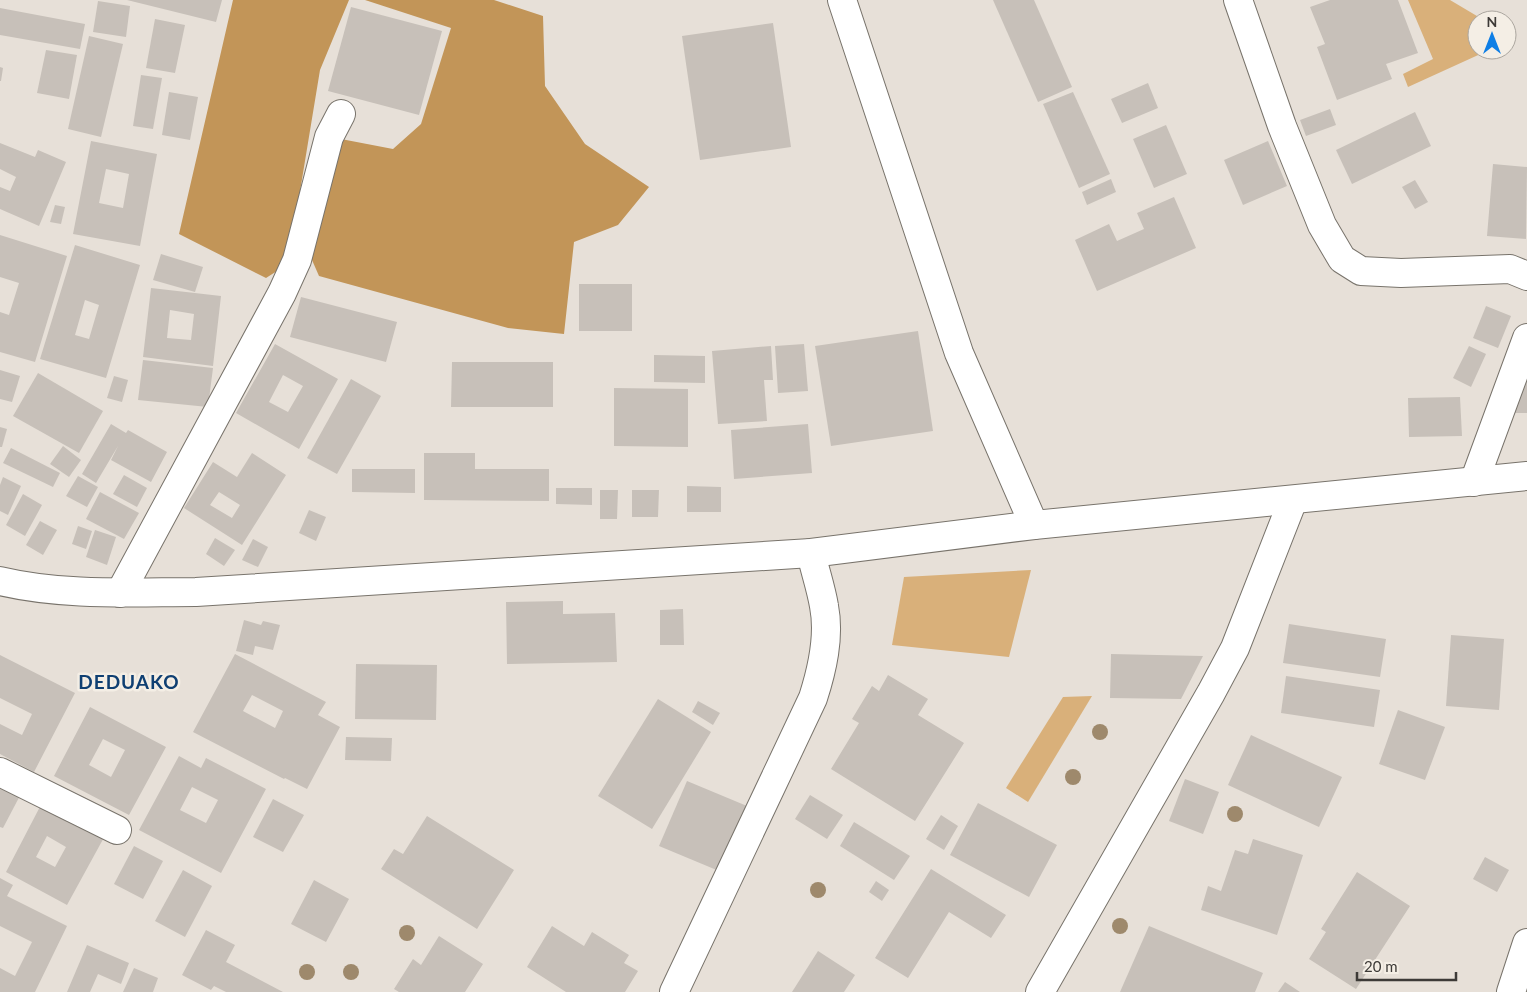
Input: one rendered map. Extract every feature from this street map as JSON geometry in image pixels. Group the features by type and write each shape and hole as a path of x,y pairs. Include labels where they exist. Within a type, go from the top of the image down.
{"street":[{"path":"842,0 959,353 1034,525"},
{"path":"1238,0 1285,135 1322,225 1342,259 1361,271 1401,272 1510,269 1527,276"},
{"path":"120,593 282,293 296,260 329,137 341,114"},
{"path":"1474,482 1527,338"},
{"path":"0,581 66,590 120,593 196,592 811,553 1034,525 1527,476"},
{"path":"1040,992 1235,648 1293,500"},
{"path":"674,992 813,698 821,674 825,642 825,607 811,553"},
{"path":"0,772 117,830"},
{"path":"1511,992 1527,943"}],"shaded area":[{"path":"233,0 349,0 320,70 288,264 266,278 179,234"},
{"path":"365,0 494,0 543,16 545,86 585,144 649,187 618,225 574,242 564,334 508,328 319,276 305,244 341,139 393,149 421,124 451,28"},
{"path":"1408,0 1450,0 1467,10 1467,60 1408,87 1403,74 1433,59"},
{"path":"1031,570 1009,657 892,645 904,577"},
{"path":"1092,696 1028,802 1006,788 1063,697"}],"building":[{"path":"127,0 222,0 216,22"},
{"path":"993,0 1034,0 1072,87 1038,102"},
{"path":"1330,0 1398,0 1418,53 1386,64 1392,79 1337,100 1317,47 1325,44 1310,7"},
{"path":"98,1 130,6 126,37 93,32"},
{"path":"351,7 442,31 419,115 328,91"},
{"path":"0,8 85,24 80,49 0,35"},
{"path":"155,19 185,25 175,73 146,68"},
{"path":"773,23 791,147 700,160 682,36"},
{"path":"89,36 123,44 101,137 68,129"},
{"path":"46,50 77,55 69,99 37,93"},
{"path":"0,67 3,68 1,81 0,81"},
{"path":"141,75 162,78 153,129 133,126"},
{"path":"1148,83 1158,108 1122,123 1111,99"},
{"path":"169,92 198,97 190,140 162,135"},
{"path":"1073,92 1110,174 1079,188 1043,104"},
{"path":"1330,109 1336,125 1306,136 1300,120"},
{"path":"1415,112 1431,146 1352,184 1336,150"},
{"path":"1166,125 1187,174 1154,188 1133,139"},
{"path":"91,141 157,154 140,246 73,234","holes":["106,169 129,174 123,208 99,203"]},
{"path":"1268,141 1287,186 1243,205 1224,160"},
{"path":"0,143 35,157 38,150 66,162 39,226 0,209 0,187 10,191 16,177 0,169"},
{"path":"1493,164 1527,167 1526,239 1487,236"},
{"path":"1111,179 1116,192 1087,205 1082,192"},
{"path":"1415,180 1428,202 1415,209 1402,187"},
{"path":"1174,197 1196,248 1097,291 1075,240 1109,224 1117,241 1144,229 1137,213"},
{"path":"55,205 65,207 61,224 50,222"},
{"path":"0,235 67,256 35,362 0,352 0,312 9,315 19,283 0,277"},
{"path":"75,245 140,265 106,378 40,359","holes":["85,300 99,305 89,339 75,335"]},
{"path":"161,254 203,267 195,292 153,280"},
{"path":"579,284 632,284 632,331 579,331"},
{"path":"151,288 221,296 213,366 143,357","holes":["170,310 194,314 191,340 167,338"]},
{"path":"301,297 397,322 386,362 290,337"},
{"path":"1486,306 1511,316 1498,348 1473,338"},
{"path":"918,331 933,431 831,446 815,346"},
{"path":"275,344 338,379 299,449 236,413","holes":["283,375 303,386 288,412 269,402"]},
{"path":"804,344 808,391 778,393 775,346"},
{"path":"771,346 773,380 764,380 767,421 718,424 712,351"},
{"path":"1469,346 1486,354 1471,387 1453,378"},
{"path":"654,355 705,356 705,383 654,382"},
{"path":"143,360 213,368 208,407 138,400"},
{"path":"452,362 553,362 553,407 451,407"},
{"path":"0,370 20,376 12,402 0,399"},
{"path":"38,373 103,411 79,453 13,416"},
{"path":"114,376 128,380 122,402 107,398"},
{"path":"351,379 381,396 337,474 307,458"},
{"path":"1527,379 1527,413 1511,413"},
{"path":"614,388 688,389 688,447 614,446"},
{"path":"1460,397 1462,436 1409,437 1408,398"},
{"path":"111,424 126,433 128,430 167,452 151,482 111,460 118,446 96,483 82,474"},
{"path":"808,424 812,473 734,479 731,430"},
{"path":"0,427 7,429 2,447 0,447"},
{"path":"63,446 81,460 69,477 50,464"},
{"path":"11,448 60,473 53,487 3,463"},
{"path":"252,453 286,475 242,545 184,508 213,462 237,477","holes":["219,492 240,505 232,518 210,505"]},
{"path":"424,453 475,453 475,469 549,469 549,501 424,500"},
{"path":"352,469 415,469 415,493 352,492"},
{"path":"124,475 147,488 137,507 113,494"},
{"path":"78,476 98,487 87,507 66,496"},
{"path":"3,477 21,486 8,515 0,511 0,485"},
{"path":"687,486 721,487 721,512 687,512"},
{"path":"556,488 592,488 592,505 556,504"},
{"path":"600,490 618,490 617,519 600,519"},
{"path":"632,490 659,490 658,517 632,517"},
{"path":"100,492 139,513 124,539 86,519"},
{"path":"23,494 42,505 25,536 6,525"},
{"path":"309,510 326,517 316,541 299,533"},
{"path":"40,521 57,530 43,555 26,545"},
{"path":"78,526 92,531 86,549 72,544"},
{"path":"95,530 116,537 107,565 86,557"},
{"path":"215,538 235,550 224,566 206,554"},
{"path":"253,539 268,547 258,567 242,560"},
{"path":"563,601 563,614 615,613 617,662 507,664 506,602"},
{"path":"683,609 684,645 660,645 660,610"},
{"path":"244,620 261,625 263,621 280,625 273,650 255,646 253,655 236,651"},
{"path":"1289,624 1386,639 1380,677 1283,663"},
{"path":"1451,635 1504,639 1499,710 1446,706"},
{"path":"235,654 326,702 318,715 340,727 307,789 193,732","holes":["252,695 283,711 275,728 243,711"]},
{"path":"1111,654 1203,656 1181,699 1110,698"},
{"path":"0,655 75,693 34,772 0,754 0,724 22,735 32,714 0,698"},
{"path":"356,664 437,665 436,720 355,719"},
{"path":"888,675 928,699 918,715 964,743 915,821 831,769 859,723 852,719 872,686 879,691"},
{"path":"1286,676 1380,690 1374,727 1281,713"},
{"path":"658,699 711,732 652,829 598,796"},
{"path":"698,701 720,713 713,725 692,712"},
{"path":"90,707 166,747 129,815 54,776","holes":["103,739 125,750 111,777 89,765"]},
{"path":"1398,710 1445,727 1425,780 1379,764"},
{"path":"1251,735 1342,777 1319,827 1228,785"},
{"path":"346,737 392,738 391,761 345,760"},
{"path":"179,756 201,768 206,758 266,789 221,873 139,830","holes":["192,787 218,800 206,823 180,810"]},
{"path":"0,775 24,788 3,828 0,827"},
{"path":"1185,779 1219,792 1203,834 1169,821"},
{"path":"687,781 747,806 719,871 659,846"},
{"path":"810,795 843,815 827,839 795,819"},
{"path":"44,799 107,832 67,905 6,872","holes":["47,836 66,847 55,867 36,857"]},
{"path":"273,799 304,815 283,852 253,837"},
{"path":"978,803 1057,845 1029,897 950,855"},
{"path":"941,815 958,826 944,850 926,839"},
{"path":"427,816 514,870 477,929 381,869 394,849 403,854"},
{"path":"854,822 910,856 894,880 840,846"},
{"path":"1253,839 1303,855 1277,935 1201,910 1208,886 1221,891 1235,850 1248,854"},
{"path":"134,846 163,861 143,899 114,884"},
{"path":"1485,857 1509,870 1497,892 1473,879"},
{"path":"931,869 1006,915 991,938 949,912 908,978 875,958"},
{"path":"183,870 212,886 185,937 155,921"},
{"path":"1357,872 1410,906 1356,989 1309,959 1326,932 1321,929"},
{"path":"0,878 13,885 7,896 67,926 35,992 0,992 0,968 15,976 32,942 0,926"},
{"path":"314,880 349,899 326,942 291,924"},
{"path":"876,881 889,890 882,901 869,892"},
{"path":"552,926 584,946 592,932 629,955 624,963 638,971 625,992 566,992 527,967"},
{"path":"1149,926 1263,973 1255,992 1120,992"},
{"path":"206,930 235,945 226,962 283,992 226,992 214,986 211,990 182,975"},
{"path":"439,936 483,964 465,992 399,992 394,989 413,959 421,965"},
{"path":"87,945 129,963 121,984 98,974 90,992 67,992"},
{"path":"818,951 855,975 844,992 792,992"},
{"path":"134,968 158,978 153,992 123,992"},
{"path":"1285,982 1300,992 1278,992"}],"district":[{"name":"DEDUAKO","path":"129,681"}]}
